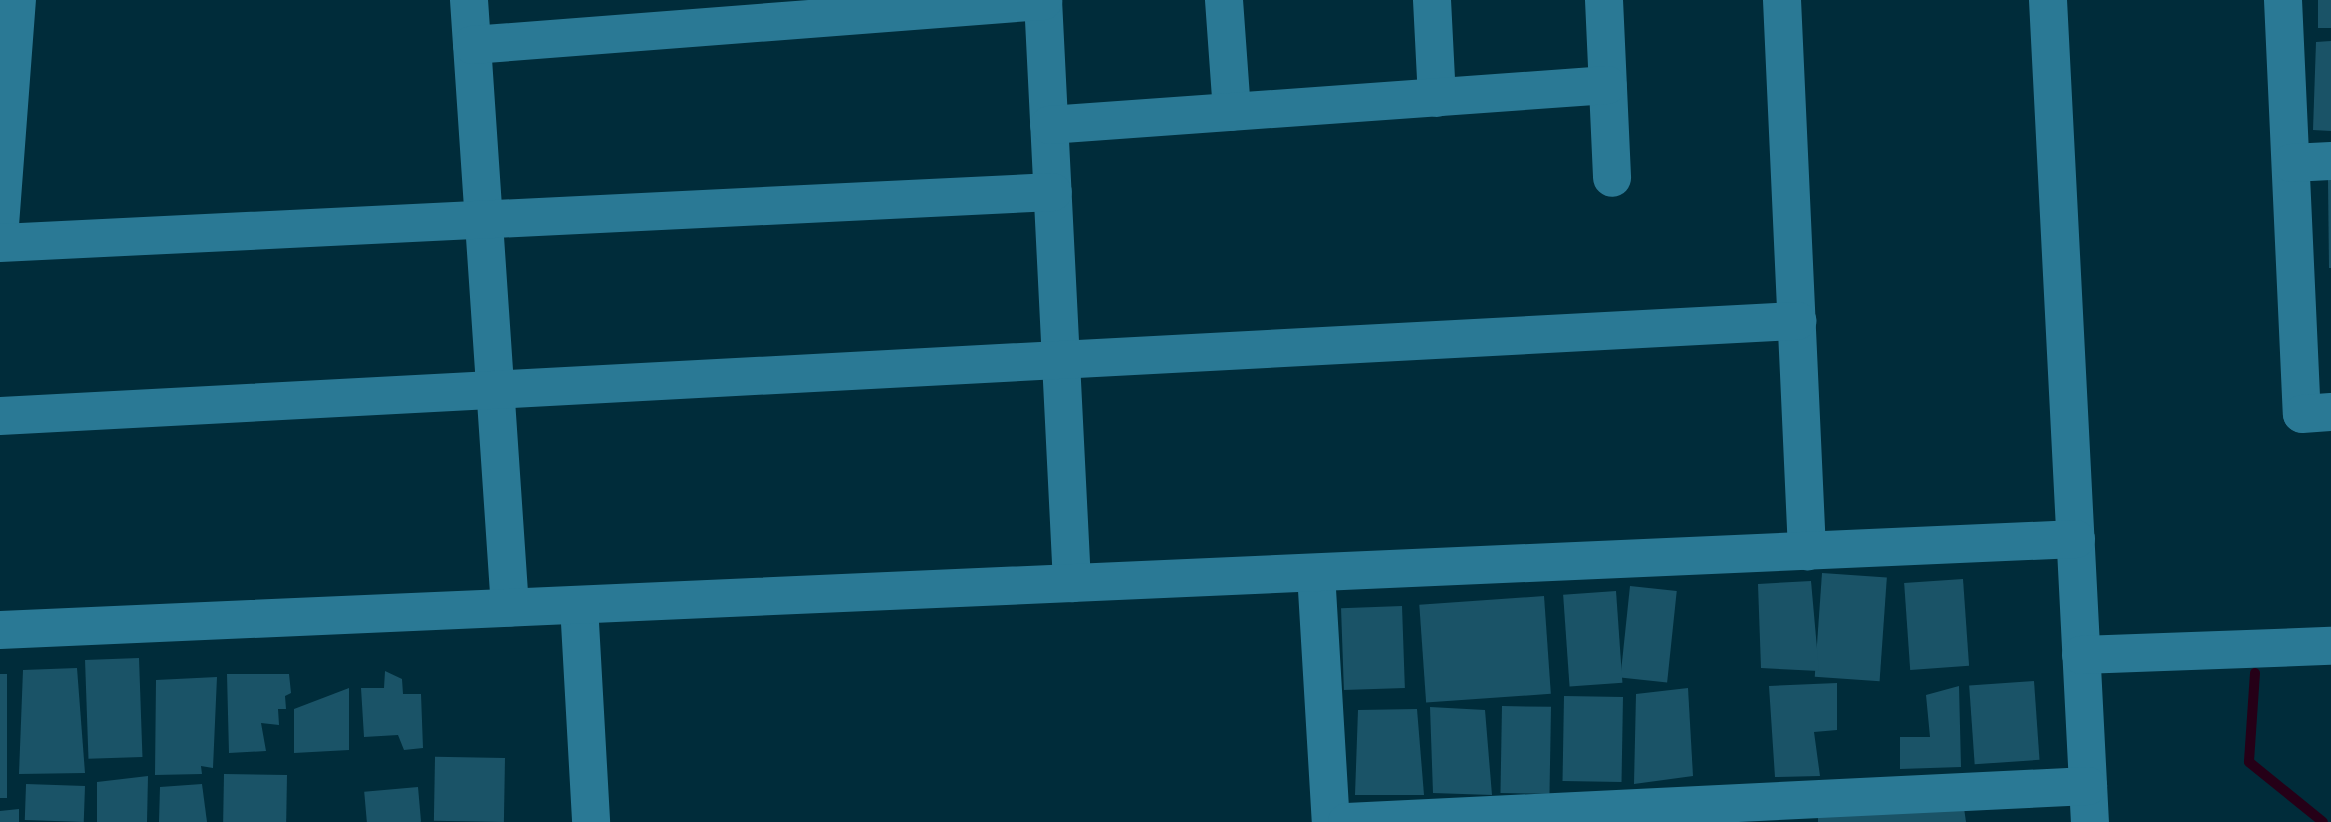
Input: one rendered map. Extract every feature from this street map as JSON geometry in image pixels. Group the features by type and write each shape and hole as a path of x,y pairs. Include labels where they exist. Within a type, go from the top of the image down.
{"street":[{"path":"0,225 7,42 17,0"},
{"path":"469,0 510,608"},
{"path":"1224,0 1232,112"},
{"path":"1432,0 1437,97"},
{"path":"1604,0 1612,178"},
{"path":"1782,0 1807,551"},
{"path":"1347,822 2089,804 2048,0"},
{"path":"2283,0 2302,414 2331,412"},
{"path":"472,45 1043,1 1072,583"},
{"path":"1049,125 1608,85"},
{"path":"2291,163 2331,161"},
{"path":"0,243 1053,192"},
{"path":"0,416 1797,321"},
{"path":"0,630 2076,539"},
{"path":"1316,573 1331,822"},
{"path":"579,605 591,822"},
{"path":"2081,655 2331,646"}],"building":[{"path":"2318,0 2331,0 2331,28 2318,28"},
{"path":"2331,41 2331,131 2313,130 2316,42"},
{"path":"2328,180 2331,180 2331,268 2329,268"},
{"path":"1822,573 1887,578 1880,681 1815,677"},
{"path":"1963,579 1969,666 1910,670 1904,583"},
{"path":"1811,581 1819,671 1761,668 1758,584"},
{"path":"1630,586 1677,591 1667,682 1620,677"},
{"path":"1616,591 1622,683 1570,686 1563,595"},
{"path":"1544,596 1551,694 1426,702 1419,605"},
{"path":"1402,606 1405,688 1344,690 1341,608"},
{"path":"139,658 142,757 88,759 85,660"},
{"path":"77,668 85,773 19,774 23,670"},
{"path":"385,671 402,679 403,694 421,694 423,748 404,750 398,735 364,737 361,688 384,688"},
{"path":"0,674 7,674 7,798 0,798"},
{"path":"227,674 289,674 291,693 285,696 286,709 278,709 279,725 261,723 266,751 229,753"},
{"path":"217,677 213,768 201,766 202,774 155,775 156,680"},
{"path":"2034,681 2040,760 1975,764 1969,686"},
{"path":"1837,683 1837,730 1814,732 1820,776 1775,777 1769,686"},
{"path":"1959,686 1961,767 1900,769 1900,737 1930,737 1926,695"},
{"path":"349,688 349,750 294,753 294,709"},
{"path":"1688,688 1693,776 1634,784 1636,694"},
{"path":"1564,696 1623,697 1622,782 1563,781"},
{"path":"1502,706 1551,707 1549,794 1500,793"},
{"path":"1430,707 1485,710 1492,795 1433,793"},
{"path":"1417,709 1424,795 1355,795 1358,710"},
{"path":"435,757 505,758 504,822 434,821"},
{"path":"224,774 287,775 286,822 223,822"},
{"path":"148,776 147,822 97,822 97,782"},
{"path":"26,784 85,786 84,822 25,820"},
{"path":"202,784 207,822 159,822 160,787"},
{"path":"418,787 421,822 367,822 364,792"},
{"path":"1964,808 1966,822 1818,822 1818,813"},
{"path":"19,809 19,822 0,822 0,811"}],"waterway":[{"path":"2255,673 2249,762 2323,822"}]}
